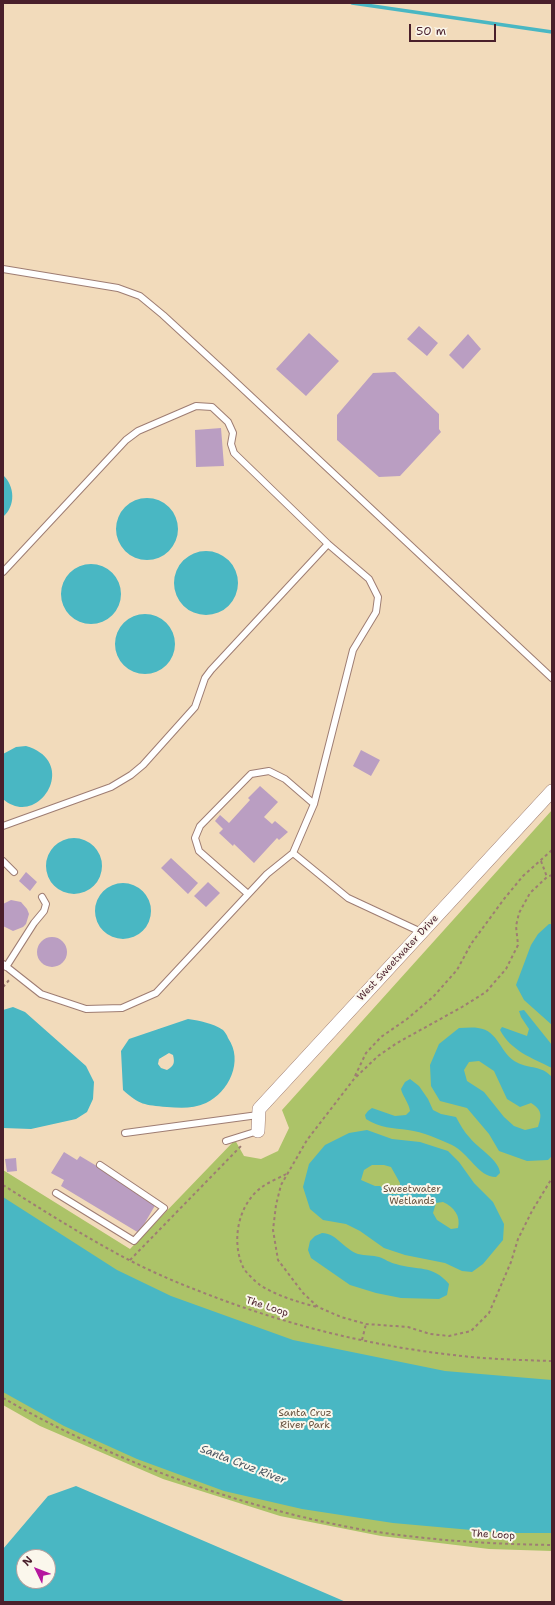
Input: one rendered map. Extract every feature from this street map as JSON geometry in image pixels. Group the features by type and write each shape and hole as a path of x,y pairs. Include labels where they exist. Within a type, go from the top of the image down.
{"street":[{"name":"West Sweetwater Drive","path":"258,1115 259,1109 552,791"},
{"path":"258,1115 258,1131"}],"lane":[{"path":"3,270 118,288 140,296 163,315 296,438 552,678"},
{"path":"3,572 126,440 138,431 196,406 212,407 228,422 233,433 231,444 234,453 328,544 368,579 378,597 376,612 353,650 314,804 293,853 267,874 156,993 122,1008 86,1009 41,994 4,966 44,911 46,904 42,897"},
{"path":"3,826 111,787 131,775 143,765 196,707 205,678 211,670 328,544"},
{"path":"248,894 199,851 195,838 200,826 251,774 269,771 284,779 314,804"},
{"path":"293,853 348,898 422,932"},
{"path":"3,861 14,872"},
{"path":"125,1132 258,1115"},
{"path":"226,1141 258,1131"},
{"path":"56,1193 134,1241 164,1208 100,1166"}],"path":[{"path":"354,1079 366,1053 381,1037 407,1019 433,997 457,970 471,944 499,905 523,876 552,850"},
{"path":"541,861 548,877"},
{"path":"318,1307 303,1293 278,1260 273,1230 279,1191 286,1174 307,1140 354,1079 378,1056 397,1043 462,1008 486,992 506,969 518,945 516,926 519,913 530,893 552,875"},
{"path":"130,1260 235,1152 258,1131"},
{"path":"286,1174 262,1187 246,1205 238,1226 238,1248 244,1268 261,1285 289,1299 318,1307 341,1317 366,1324 408,1327 430,1334 449,1336 471,1332 489,1313 511,1262 518,1240 532,1210 552,1178"},
{"name":"The Loop","path":"3,1184 53,1217 114,1253 174,1281 220,1300 286,1322 362,1340 453,1355 552,1361"},
{"path":"362,1340 366,1324"},
{"name":"The Loop","path":"3,1398 78,1437 125,1458 176,1479 260,1506 360,1529 422,1538 504,1544 552,1545"}],"green space":[{"path":"552,810 552,1551 489,1549 381,1536 280,1516 163,1479 40,1426 3,1405 3,1170 130,1249 235,1140 244,1156 261,1159 278,1151 289,1128 282,1110"}],"water":[{"path":"3,475 12,490 12,502 3,517"},
{"path":"141,498 153,498 169,507 176,517 178,529 176,541 169,551 153,560 141,560 130,555 121,546 116,535 116,523 121,512 130,503"},
{"path":"206,551 218,553 229,560 236,571 238,583 236,595 229,606 218,613 206,615 194,613 183,606 176,595 174,583 176,571 183,560 194,553"},
{"path":"91,564 108,569 116,577 121,594 116,611 108,619 91,624 74,619 66,611 61,594 66,577 74,569"},
{"path":"145,614 162,619 170,627 175,644 170,661 162,669 145,674 128,669 120,661 115,644 120,627 128,619"},
{"path":"26,746 42,754 51,765 52,778 48,790 40,800 29,806 16,806 3,799 3,754 16,747"},
{"path":"74,838 85,840 94,846 100,855 102,866 100,877 94,886 85,892 74,894 63,892 54,886 48,877 46,866 48,855 54,846 63,840"},
{"path":"123,883 134,885 143,891 149,900 151,911 149,922 143,931 134,937 123,939 112,937 103,931 97,922 95,911 97,900 103,891 112,885"},
{"path":"549,924 552,924 552,1025 524,1000 516,985 531,945 538,934"},
{"path":"13,1007 25,1012 86,1066 94,1082 93,1099 87,1112 76,1119 31,1129 3,1128 3,1010"},
{"path":"524,1010 552,1045 552,1068 516,1049 500,1030 502,1027 527,1036 529,1029 519,1011"},
{"path":"188,1019 211,1024 223,1030 233,1047 235,1056 232,1075 227,1084 214,1098 201,1105 177,1108 153,1106 143,1103 134,1099 123,1090 121,1051 129,1039","holes":["169,1053 173,1055 174,1062 171,1067 167,1070 161,1068 158,1064 159,1059"]},
{"path":"459,1028 476,1028 485,1030 491,1033 512,1059 522,1065 540,1069 552,1077 552,1156 548,1160 527,1161 499,1151 489,1134 467,1108 440,1101 431,1086 430,1065 439,1044","holes":["479,1061 494,1071 507,1099 520,1107 531,1103 537,1108 540,1113 538,1127 525,1130 514,1126 504,1117 484,1092 467,1081 464,1070 469,1062"]},
{"path":"410,1079 419,1086 428,1099 433,1110 441,1114 456,1117 468,1136 493,1159 499,1168 500,1173 496,1177 484,1173 464,1153 452,1145 419,1132 381,1126 366,1119 365,1115 372,1108 395,1116 406,1115 410,1111 401,1089 405,1082"},
{"path":"367,1130 392,1139 420,1142 448,1151 459,1162 474,1183 493,1202 504,1224 503,1240 483,1264 472,1272 462,1271 445,1263 405,1255 384,1248 360,1231 346,1224 323,1220 310,1209 303,1187 309,1164 325,1145 349,1133","holes":["372,1165 384,1165 391,1167 400,1183 399,1194 390,1194 380,1186 375,1186 361,1180 364,1170","443,1202 456,1212 459,1224 458,1228 451,1229 437,1220 433,1213 436,1203"]},
{"name":"Santa Cruz River","path":"3,1197 117,1270 171,1296 293,1340 445,1371 552,1380 552,1533 505,1533 393,1523 302,1509 224,1491 137,1459 64,1426 3,1392"},
{"path":"322,1233 336,1238 348,1249 358,1254 377,1256 404,1266 424,1269 437,1273 449,1284 447,1295 439,1299 401,1298 376,1293 350,1285 311,1258 308,1250 310,1241 315,1236"},
{"path":"76,1486 346,1602 3,1602 3,1549 48,1496"}],"building":[{"path":"419,326 438,343 427,356 407,339"},
{"path":"309,333 339,361 306,396 276,369"},
{"path":"468,334 481,349 463,369 449,355"},
{"path":"395,372 439,414 439,429 441,432 400,476 379,477 337,440 337,415 373,373"},
{"path":"221,428 224,466 196,467 195,430"},
{"path":"361,750 380,760 371,776 353,766"},
{"path":"260,786 278,802 264,817 272,824 275,821 288,832 279,840 277,838 254,863 234,844 233,846 219,833 223,829 215,821 220,815 229,823 250,800 248,798"},
{"path":"171,858 198,883 188,894 161,868"},
{"path":"26,872 37,882 30,891 19,881"},
{"path":"208,882 220,893 206,907 194,896"},
{"path":"11,900 21,902 29,914 26,924 23,927 13,931 3,926 3,904"},
{"path":"52,937 63,941 67,952 63,963 52,967 41,963 37,952 41,941"},
{"path":"64,1152 77,1160 80,1156 157,1202 139,1233 61,1186 64,1180 51,1173"},
{"path":"16,1158 17,1171 7,1172 5,1159"}],"waterway":[{"path":"352,3 552,32"}],"park label":[{"name":"Sweetwater Wetlands","path":"412,1194"},
{"name":"Santa Cruz River Park","path":"305,1418"}]}
